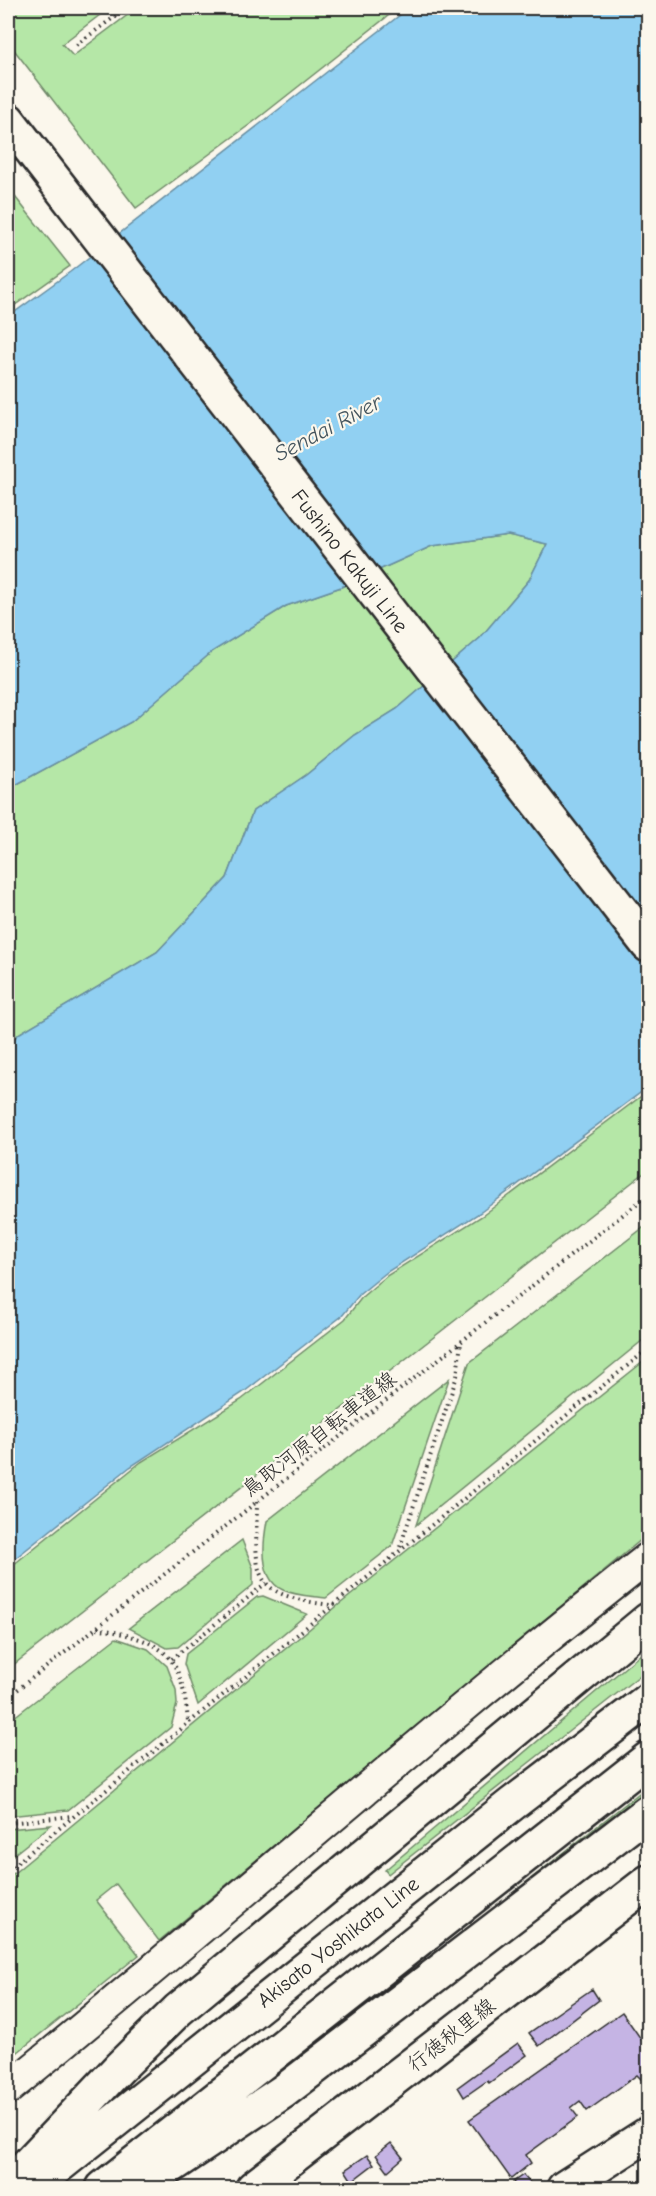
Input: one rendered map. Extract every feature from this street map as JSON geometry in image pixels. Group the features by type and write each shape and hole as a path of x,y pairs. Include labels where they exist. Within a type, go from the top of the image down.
{"main road":[{"name":"Fushino Kakuji Line","path":"8,120 648,945"},
{"path":"8,2185 119,2068 178,2010 648,1620"},
{"name":"Akisato Yoshikata Line","path":"31,2188 493,1819 648,1700"},
{"path":"104,2188 648,1759"},
{"path":"130,2188 170,2167 284,2091 648,1812"},
{"name":"行徳秋里線","path":"253,2188 648,1882"},
{"path":"564,2188 648,2134"}],"street":[{"path":"8,2089 157,1967 430,1733 648,1558"}],"path":[{"path":"76,45 127,8"},
{"name":"鳥取河原自転車道線","path":"8,1697 648,1195"},
{"path":"399,1549 457,1376 461,1341"},
{"path":"8,1870 330,1605 648,1348"},
{"path":"257,1501 258,1570 266,1584 278,1595 330,1605"},
{"path":"172,1659 266,1584"},
{"path":"96,1628 140,1638 160,1648 172,1659 181,1675 188,1721"},
{"path":"8,1823 72,1816"}],"green space":[{"path":"8,8 109,8 62,44 73,56 137,8 398,8 256,120 136,208 8,42"},
{"path":"8,188 70,266 8,310"},
{"path":"508,535 547,544 529,580 480,638 397,709 355,735 306,775 253,811 227,878 157,952 20,1033 8,1044 8,789 131,722 213,651 286,606 341,587 432,546"},
{"path":"648,1091 648,1170 8,1669 8,1569 141,1462 241,1400 345,1319 363,1296 388,1275 482,1216"},
{"path":"648,1224 648,1336 416,1525 469,1363"},
{"path":"648,1358 648,1534 159,1941 116,1884 96,1900 139,1955 8,2060 8,1878 336,1607"},
{"path":"449,1379 392,1546 326,1598 293,1594 275,1585 266,1569 264,1559 267,1521"},
{"path":"242,1540 253,1568 253,1585 178,1647 167,1648 129,1628"},
{"path":"263,1596 307,1614 198,1705 184,1664 186,1654 257,1597"},
{"path":"116,1638 148,1649 167,1666 176,1690 177,1704 171,1727 68,1810 8,1816 9,1721"},
{"path":"648,1648 648,1669 388,1874 385,1870"},
{"path":"648,1786 648,1790 506,1902 504,1900"},
{"path":"51,1825 8,1859 8,1829"}],"water":[{"name":"Sendai River","path":"409,8 648,8 648,1087 481,1212 387,1272 360,1294 342,1316 244,1392 130,1467 8,1564 8,1044 20,1033 157,952 227,878 253,811 306,775 355,735 397,709 480,638 529,580 547,544 508,535 432,546 341,587 286,606 213,651 131,722 8,789 8,317 70,272"}],"building":[{"path":"592,1989 599,2000 539,2046 529,2033"},
{"path":"622,2012 648,2049 648,2079 644,2082 637,2075 587,2111 580,2101 571,2108 578,2117 526,2155 531,2163 511,2179 469,2120"},
{"path":"518,2043 527,2055 489,2083 487,2081 464,2097 458,2087"},
{"path":"391,2143 403,2158 388,2171 376,2155"},
{"path":"367,2155 374,2164 352,2181 345,2170"},
{"path":"523,2175 531,2184 525,2188 517,2188 513,2182"}]}
